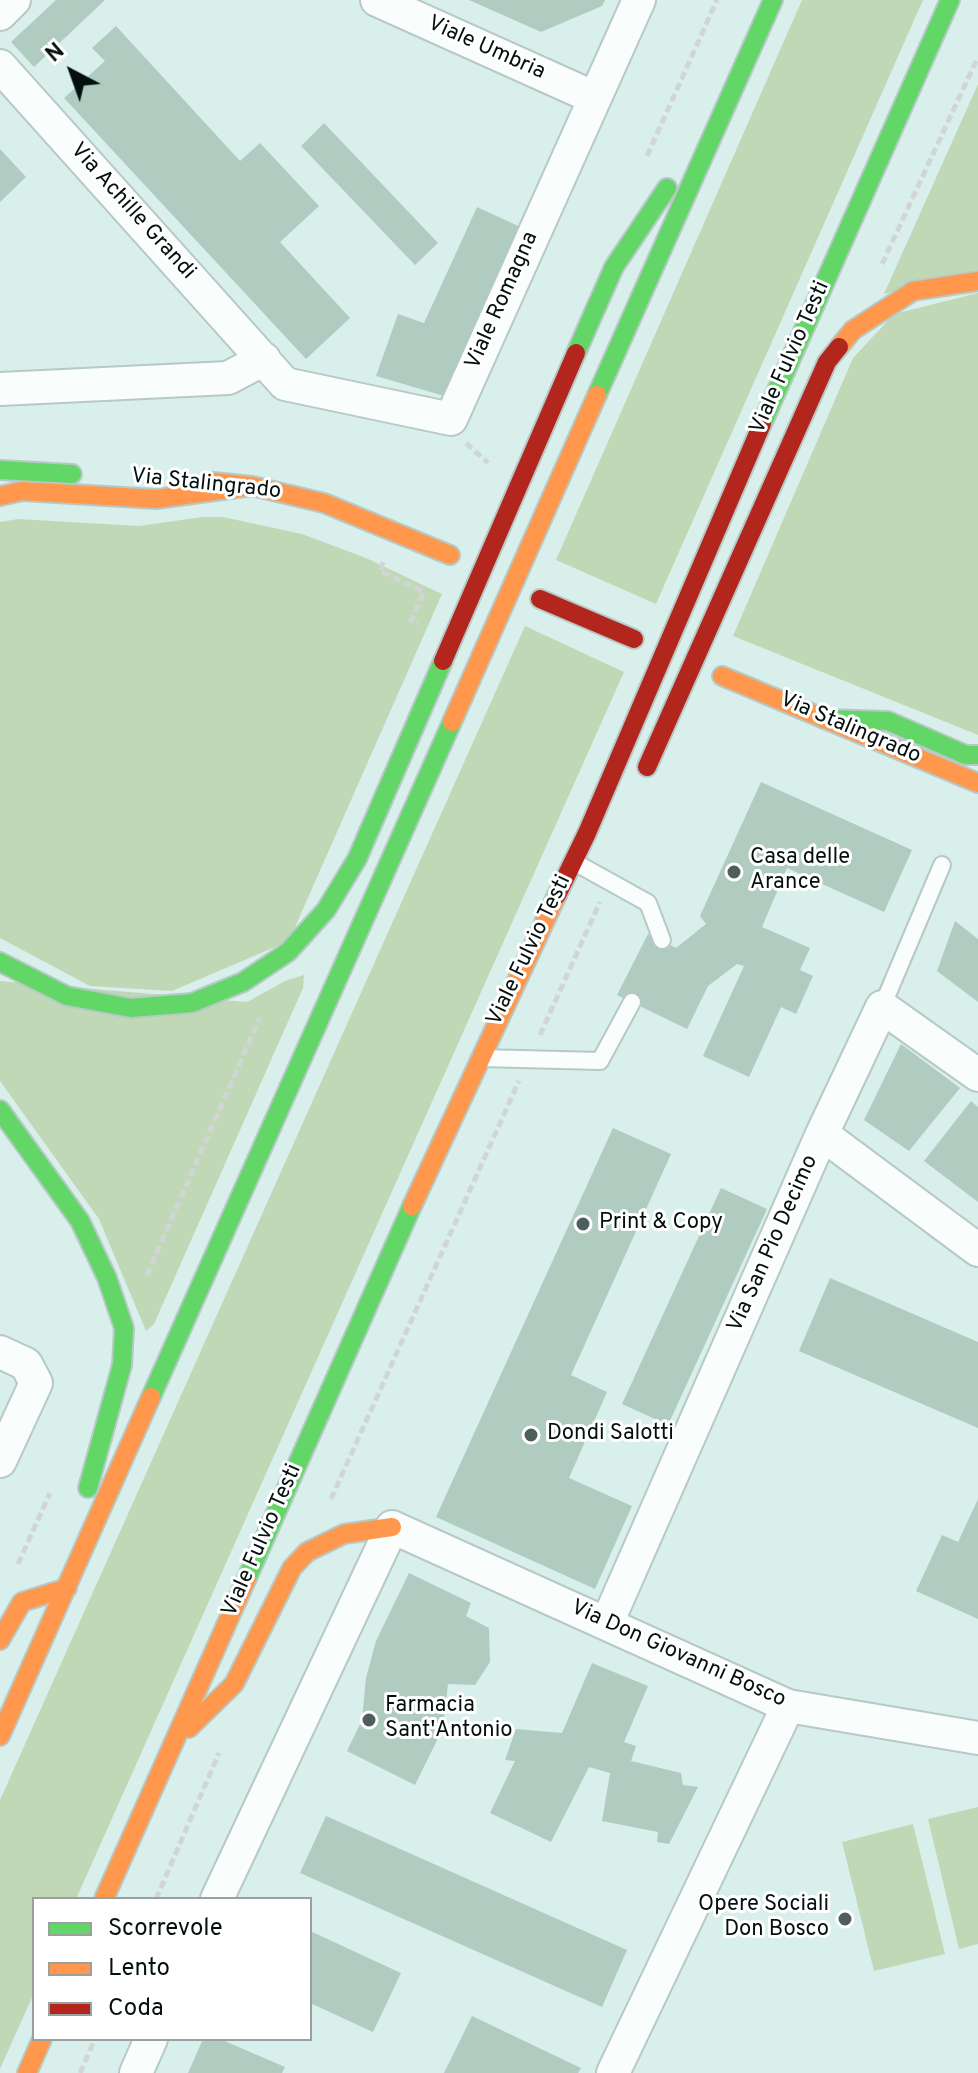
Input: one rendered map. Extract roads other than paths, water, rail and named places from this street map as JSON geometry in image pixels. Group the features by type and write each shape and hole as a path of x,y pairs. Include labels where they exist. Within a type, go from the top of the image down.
{"main road":[{"path":"0,1736 773,0"},
{"name":"Viale Fulvio Testi","path":"105,1897 478,1058 587,833 735,484 950,0"},
{"path":"746,7 752,33 748,55"},
{"path":"0,962 67,996 131,1008 192,1003 243,982 288,952 326,910 357,859 614,267 736,82"},
{"path":"587,833 644,774 827,362 853,330 913,291 962,281 978,281"},
{"path":"0,470 89,475"},
{"name":"Via Stalingrado","path":"163,479 252,486 357,513 450,555"},
{"path":"0,496 22,491 156,499 252,486"},
{"path":"540,599 634,639"},
{"name":"Via Stalingrado","path":"722,676 978,783"},
{"path":"824,719 888,721 966,755 978,755"},
{"path":"0,1110 80,1221 107,1278 124,1328 122,1365 84,1503 67,1588"},
{"path":"173,1743 234,1684 292,1568 307,1552 344,1534 392,1527"},
{"path":"0,1640 22,1602 67,1588"},
{"path":"27,2073 41,2041"}],"street":[{"path":"0,14 14,0"},
{"name":"Viale Umbria","path":"377,0 595,98"},
{"name":"Viale Romagna","path":"264,359 285,384 451,419 639,0"},
{"name":"Via Achille Grandi","path":"0,66 264,359"},
{"path":"0,389 228,378 264,359"},
{"path":"882,1007 978,1075"},
{"name":"Via San Pio Decimo","path":"607,1623 822,1134 882,1007"},
{"path":"822,1134 978,1250"},
{"path":"0,1352 26,1364 36,1383 0,1461"},
{"path":"218,1897 392,1527"},
{"name":"Via Don Giovanni Bosco","path":"392,1527 788,1706 978,1738"},
{"path":"613,2073 788,1706"},
{"path":"136,2073 150,2041"}],"lane":[{"path":"573,862 610,879 648,903 662,940"},
{"name":"Via San Pio Decimo","path":"882,1007 942,865"},
{"path":"478,1058 600,1061 632,1002"}],"place":[{"name":"Casa delle Arance","path":"734,872"},
{"name":"Print & Copy","path":"583,1224"},
{"name":"Dondi Salotti","path":"531,1435"},
{"name":"Farmacia Sant'Antonio","path":"369,1720"},
{"name":"Opere Sociali Don Bosco","path":"845,1919"}]}
